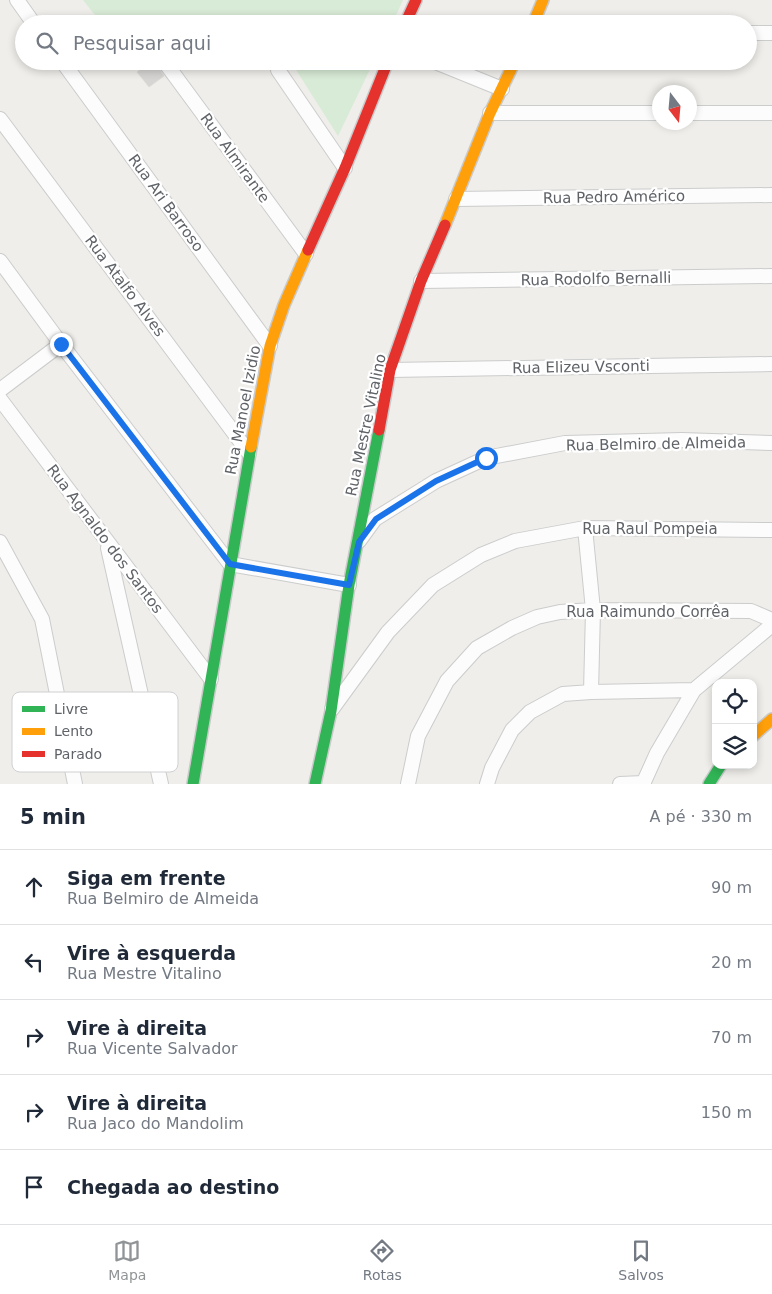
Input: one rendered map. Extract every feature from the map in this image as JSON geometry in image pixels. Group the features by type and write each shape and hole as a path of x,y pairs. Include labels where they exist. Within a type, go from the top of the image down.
{"street":[{"path":"17,0 28,15"},
{"path":"409,15 416,0"},
{"path":"536,15 543,0"},
{"path":"757,33 772,32"},
{"name":"Rua Ari Barroso","path":"69,70 270,346"},
{"name":"Rua Almirante","path":"171,70 306,254"},
{"path":"278,70 345,168"},
{"name":"Rua Manoel Izidio","path":"193,784 249,454 270,346 284,305 345,168 384,70"},
{"path":"455,70 502,89"},
{"name":"Rua Mestre Vitalino","path":"315,784 330,711 349,585 359,542 390,370 421,281 490,113 511,70"},
{"path":"490,113 652,113"},
{"path":"697,113 772,113"},
{"name":"Rua Atalfo Alves","path":"0,119 249,454"},
{"name":"Rua Pedro Américo","path":"456,199 772,195"},
{"path":"0,261 61,344 230,564 349,585"},
{"name":"Rua Rodolfo Bernalli","path":"421,281 772,276"},
{"path":"0,390 61,344"},
{"name":"Rua Elizeu Vsconti","path":"390,370 772,364"},
{"name":"Rua Agnaldo dos Santos","path":"0,399 210,680"},
{"name":"Rua Belmiro de Almeida","path":"359,542 376,519 436,481 486,458 565,443 682,440 772,443"},
{"path":"585,528 593,610 592,692"},
{"name":"Rua Raul Pompeia","path":"330,711 388,632 433,585 481,555 515,541 585,528 772,530"},
{"path":"0,542 42,619 57,692"},
{"path":"107,542 140,692"},
{"name":"Rua Raimundo Corrêa","path":"408,784 418,736 447,681 477,648 512,628 537,617 560,612 593,610 751,612 772,620"},
{"path":"620,784 644,783 657,753 694,690 772,625"},
{"path":"487,784 492,768 512,730 530,712 563,694 694,690"},
{"path":"757,732 772,719"},
{"path":"709,784 717,769"}],"green space":[{"path":"83,0 403,0 396,15 95,15"},
{"path":"296,70 370,70 338,136"}],"building":[{"path":"140,70 160,70 164,76 149,87 137,72"}],"traffic: fast":[{"path":"315,784 331,711 349,585 379,430"},
{"path":"193,784 251,447"},
{"path":"709,784 718,769"}],"traffic: slow":[{"path":"537,15 543,0"},
{"path":"445,225 490,113 511,70"},
{"path":"251,447 270,346 284,305 308,250"},
{"path":"757,732 772,719"}],"traffic: jam":[{"path":"409,15 416,0"},
{"path":"308,250 345,168 384,70"},
{"path":"379,430 390,370 421,281 445,225"}],"route":[{"path":"61,344 230,564 349,585 359,542 376,519 436,481 486,458"}]}
